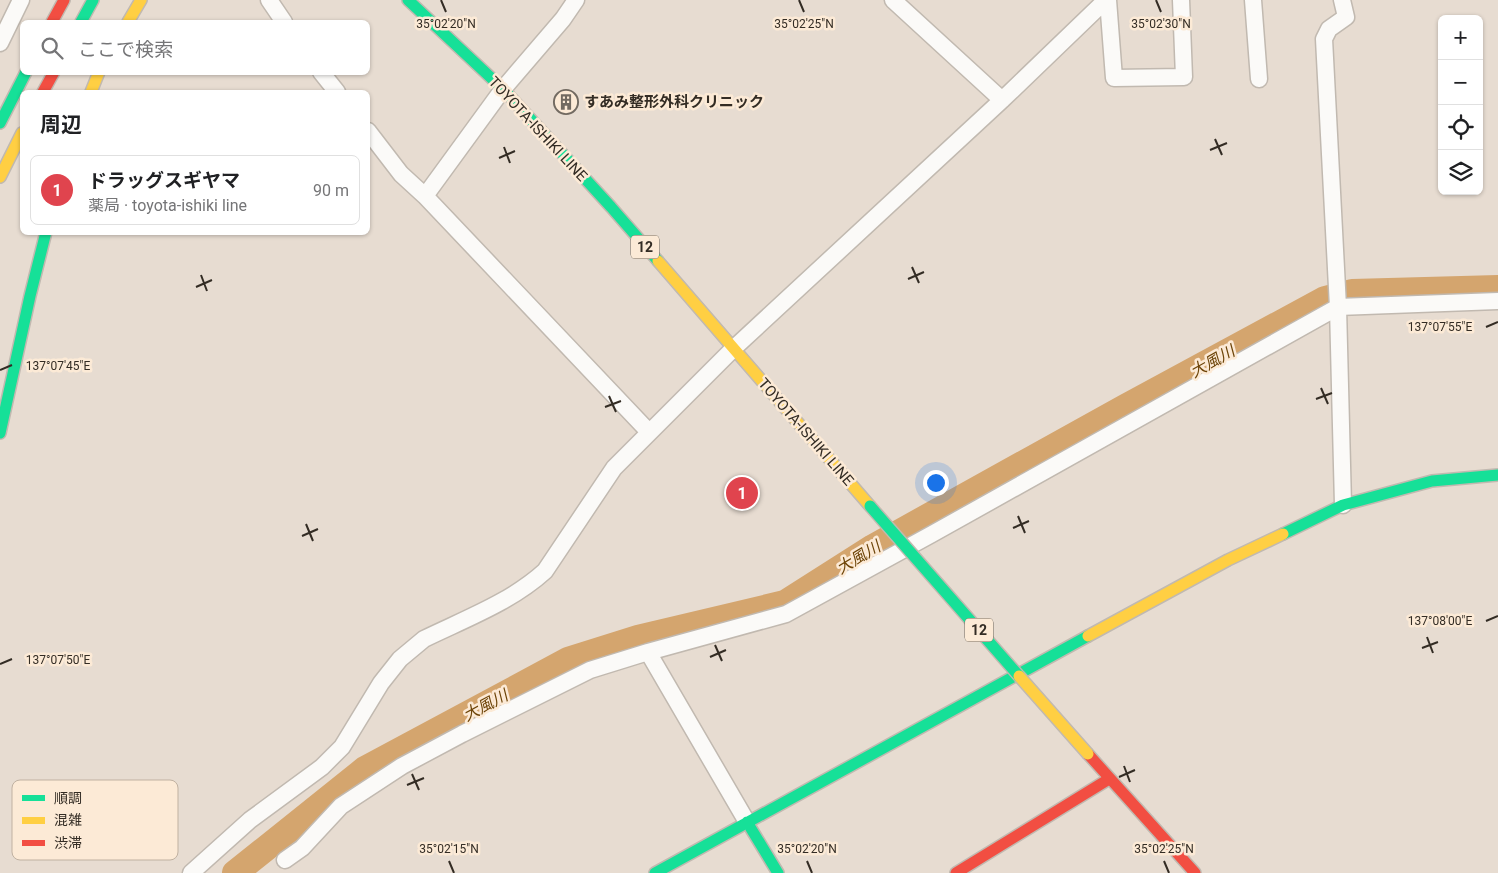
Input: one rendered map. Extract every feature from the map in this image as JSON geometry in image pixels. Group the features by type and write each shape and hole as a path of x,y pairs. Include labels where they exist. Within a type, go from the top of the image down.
{"main road":[{"path":"53,20 64,0"},
{"path":"82,20 93,0"},
{"path":"129,20 141,0"},
{"name":"TOYOTA-ISHIKI LINE","path":"408,0 503,89 611,208 1109,779 1196,873"},
{"path":"0,123 24,75"},
{"path":"44,90 52,75"},
{"path":"92,90 99,75"},
{"path":"0,177 20,137"},
{"path":"0,434 45,235"},
{"path":"655,873 1228,560 1343,505 1432,481 1498,475"},
{"path":"959,872 1109,779"},
{"path":"746,822 778,873"}],"street":[{"path":"0,43 10,27 21,0"},
{"path":"269,0 283,20"},
{"path":"425,196 503,89 563,19 576,0"},
{"path":"893,0 1002,100"},
{"path":"1102,2 1114,78 1184,77 1181,0"},
{"path":"1253,0 1259,79"},
{"path":"1342,0 1346,17 1329,29 1324,39 1338,307 1343,505"},
{"path":"191,873 250,820 322,767 342,747 381,683 400,659 411,649 424,639 512,597 546,571 614,468 649,432 733,349 1002,100 1102,2"},
{"path":"323,75 335,90"},
{"path":"370,134 401,174 425,196 649,432"},
{"path":"285,860 302,848 341,806 402,766 462,734 590,670 786,614 1338,307 1498,301"},
{"path":"648,652 746,822"}],"waterway":[{"name":"大風川","path":"235,873 365,769 568,660 638,638 785,603 873,547 1125,407 1325,299 1352,292 1498,288"}],"traffic: fast":[{"path":"82,20 93,0"},
{"path":"408,0 503,89 658,261"},
{"path":"0,123 24,75"},
{"path":"0,433 45,235"},
{"path":"1283,534 1343,505 1432,481 1498,475"},
{"path":"870,506 1019,676"},
{"path":"655,873 1088,636"},
{"path":"747,822 778,873"}],"traffic: slow":[{"path":"129,20 141,0"},
{"path":"92,90 98,75"},
{"path":"0,177 20,137"},
{"path":"658,261 870,506"},
{"path":"1088,636 1228,560 1283,534"},
{"path":"1019,676 1088,754"}],"traffic: jam":[{"path":"53,20 64,0"},
{"path":"44,90 52,75"},
{"path":"1088,754 1195,873"},
{"path":"956,873 1109,779"}],"place":[{"name":"すあみ整形外科クリニック","path":"566,102"},
{"name":"ドラッグスギヤマ","path":"742,493"}]}
